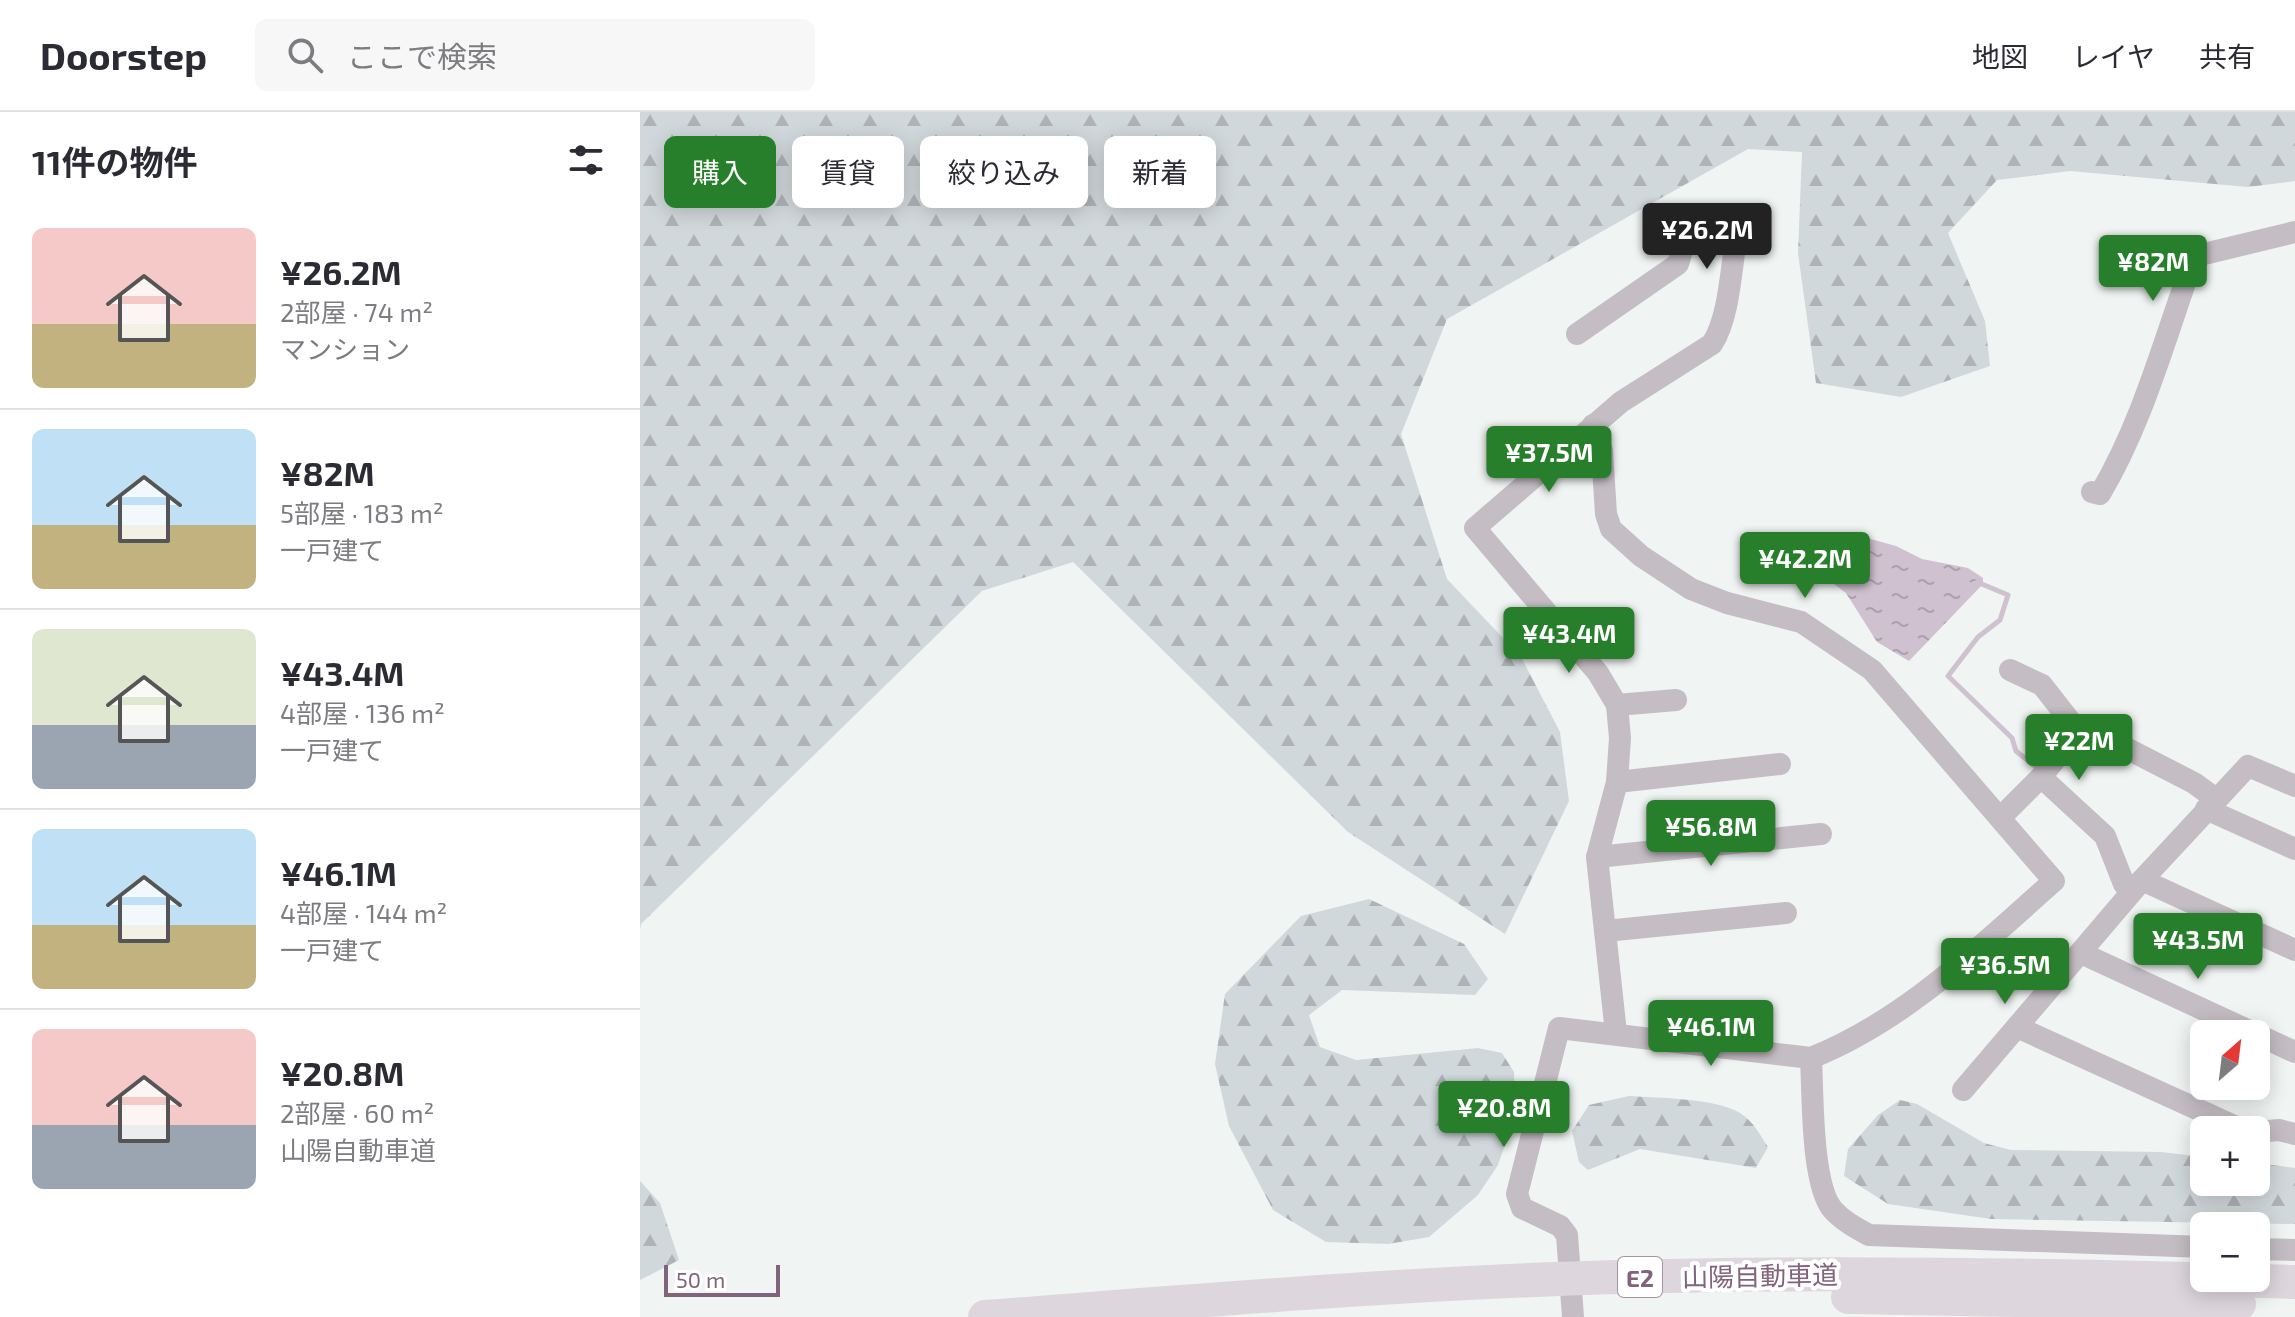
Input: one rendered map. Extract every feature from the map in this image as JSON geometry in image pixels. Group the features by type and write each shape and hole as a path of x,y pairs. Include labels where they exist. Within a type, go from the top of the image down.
{"highway":[{"name":"山陽自動車道","path":"985,1317 1364,1288 1615,1277 1874,1273 2295,1282"},
{"name":"山陽自動車道","path":"1285,1317 1619,1300 1874,1296 2295,1305"}],"street":[{"path":"1577,334 1678,264 1688,230 1694,223 1705,218 1727,225 1736,239 1718,335 1712,344 1621,402 1475,528 1598,673 1617,705 1620,738 1617,782 1597,857 1616,1033"},
{"path":"2092,492 2100,494 2119,462 2130,430 2148,397 2159,356 2196,258 2295,232"},
{"path":"1573,1317 1567,1235 1560,1226 1522,1208 1517,1194 1559,1028 1811,1058 1831,1050 1935,986 2054,881 1872,670 1801,622 1727,603 1691,589 1641,556 1611,529 1606,514 1602,451 1593,425"},
{"path":"2010,670 2042,685 2078,731"},
{"path":"1617,705 1676,700"},
{"path":"2001,817 2041,777 2078,731 2089,729 2194,783 2211,804 2295,849"},
{"path":"1617,782 1780,764"},
{"path":"1963,1090 2136,887 2248,766 2295,786"},
{"path":"2041,777 2105,836 2124,884 2295,950"},
{"path":"1597,857 1821,834"},
{"path":"1605,931 1786,913"},
{"path":"2081,953 2295,1052"},
{"path":"2017,1027 2212,1116"},
{"path":"1811,1058 1820,1183 1831,1208 1846,1222 1869,1235 2190,1246"},
{"path":"2270,1131 2295,1134"},
{"path":"2270,1249 2295,1250"}],"green space":[{"path":"640,112 2295,112 2295,181 2248,187 2070,171 1997,180 1948,233 1985,321 1990,366 1901,397 1816,383 1798,253 1802,152 1748,149 1447,319 1401,434 1447,579 1521,657 1560,732 1569,801 1505,934 1348,832 1073,562 982,591 641,924 640,930"},
{"path":"1369,899 1464,944 1488,979 1475,995 1342,990 1309,1015 1320,1047 1356,1060 1478,1048 1502,1053 1514,1072 1515,1116 1498,1165 1478,1195 1429,1237 1388,1244 1326,1242 1273,1210 1229,1126 1215,1064 1225,994 1301,916"},
{"path":"1629,1096 1686,1100 1729,1108 1749,1120 1768,1147 1756,1168 1640,1149 1588,1170 1579,1162 1572,1131 1589,1105"},
{"path":"1900,1100 1917,1104 1984,1143 2011,1150 2161,1152 2190,1155 2190,1196 2270,1196 2270,1165 2295,1168 2295,1224 2270,1224 2270,1212 2190,1212 2190,1222 1991,1219 1888,1204 1844,1176 1848,1149 1878,1115"},
{"path":"640,1181 660,1203 679,1260 640,1280"}],"water":[{"path":"1860,536 1896,546 1922,559 1968,568 1983,578 1983,584 1909,661 1877,642 1846,593 1826,578 1830,562 1840,545"}],"waterway":[{"path":"1977,582 2008,595 2000,620 1978,637 1948,676 2012,738 2016,751 2036,767"}]}
